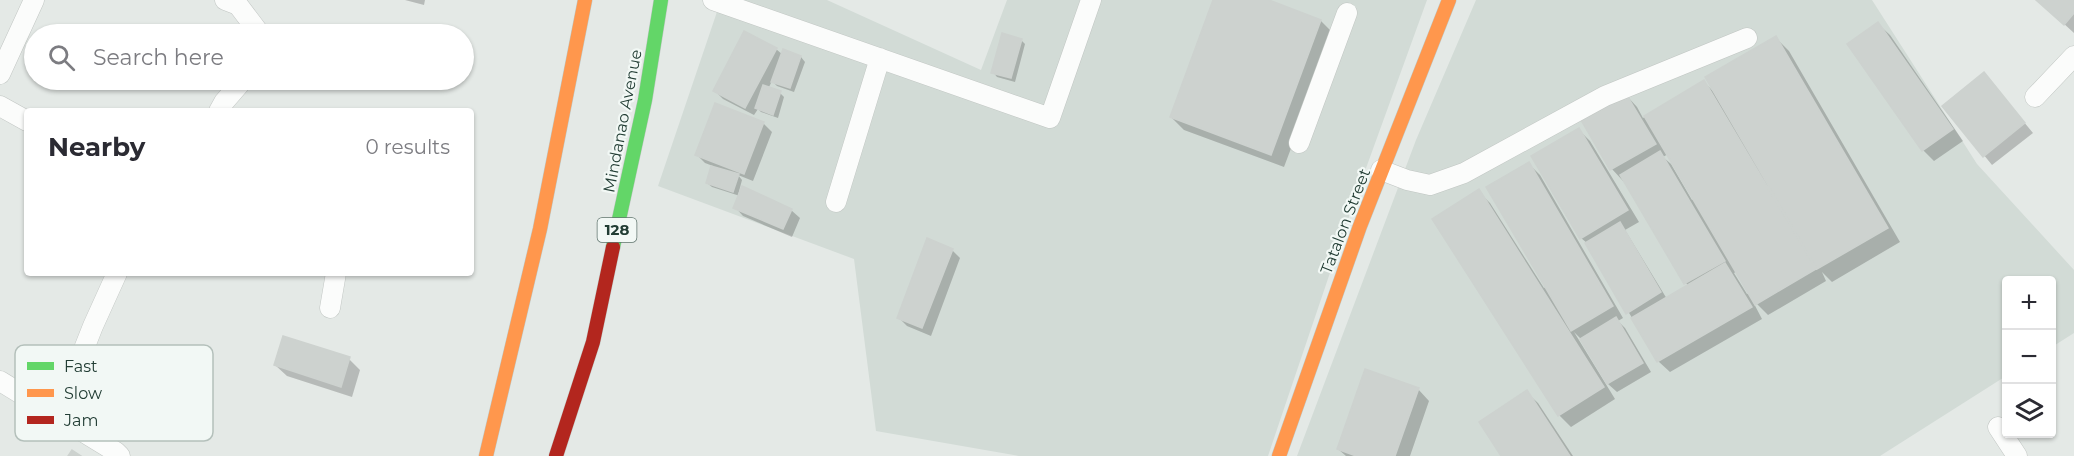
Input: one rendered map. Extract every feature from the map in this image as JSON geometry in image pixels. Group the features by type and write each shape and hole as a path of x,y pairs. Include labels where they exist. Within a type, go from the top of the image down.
{"main road":[{"path":"486,456 519,327 573,73 585,0"},
{"name":"Mindanao Avenue","path":"556,456 593,342 645,100 661,0"},
{"name":"Tatalon Street","path":"1279,456 1327,315 1381,170 1449,0"}],"lane":[{"path":"0,74 8,35 34,0"},
{"path":"225,0 238,5 252,24"},
{"path":"713,0 1050,118 1091,0"},
{"path":"1299,143 1347,13"},
{"path":"1381,170 1407,180 1430,185 1464,172 1605,96 1747,38"},
{"path":"2035,97 2074,56"},
{"path":"836,202 880,58"},
{"path":"221,108 234,90"},
{"path":"0,105 24,119"},
{"path":"85,345 116,276"},
{"path":"330,308 335,276"},
{"path":"0,381 15,390"},
{"path":"1998,427 2017,456"},
{"path":"97,441 120,456"}],"shaded area":[{"path":"721,0 827,0 981,70 1007,0 1427,0 1357,193 1268,456 1019,456 876,431 854,259 658,186"},
{"path":"1476,0 1872,0 1977,164 2074,270 2074,333 2056,344 2056,276 2002,276 2002,379 1880,456 1297,456 1416,140"}],"building":[{"path":"1213,0 1269,0 1321,20 1271,155 1170,117"},
{"path":"2036,0 2074,0 2074,13 2064,25"},
{"path":"1878,22 1953,129 1922,151 1847,44"},
{"path":"744,31 777,48 745,108 713,91"},
{"path":"1002,33 1022,39 1011,78 991,73"},
{"path":"1776,36 1888,228 1817,269 1705,77"},
{"path":"783,49 801,56 790,88 771,82"},
{"path":"1984,72 2025,123 1983,157 1942,106"},
{"path":"1704,80 1816,269 1755,305 1644,116"},
{"path":"763,85 781,91 773,115 755,108"},
{"path":"1626,94 1656,144 1610,170 1581,120"},
{"path":"715,103 764,122 744,174 695,155"},
{"path":"1579,128 1628,210 1580,239 1531,156"},
{"path":"1660,151 1725,261 1684,284 1620,175"},
{"path":"1529,162 1613,306 1571,331 1486,187"},
{"path":"711,166 739,174 733,192 706,183"},
{"path":"742,186 792,209 783,229 733,208"},
{"path":"1479,189 1604,387 1558,416 1432,219"},
{"path":"1620,222 1661,292 1626,314 1585,243"},
{"path":"927,238 953,249 922,328 897,318"},
{"path":"1725,263 1752,307 1657,362 1631,318"},
{"path":"1616,317 1643,363 1607,384 1580,339"},
{"path":"283,336 350,357 341,387 274,365"},
{"path":"1365,369 1419,388 1395,456 1356,456 1337,449"},
{"path":"1527,390 1570,456 1501,456 1479,422"},
{"path":"72,450 81,456 68,456"}],"traffic: fast":[{"path":"613,247 645,100 661,0"}],"traffic: slow":[{"path":"486,456 540,229 585,0"},
{"path":"1279,456 1360,226 1449,0"}],"traffic: jam":[{"path":"556,456 593,342 613,247"}]}
